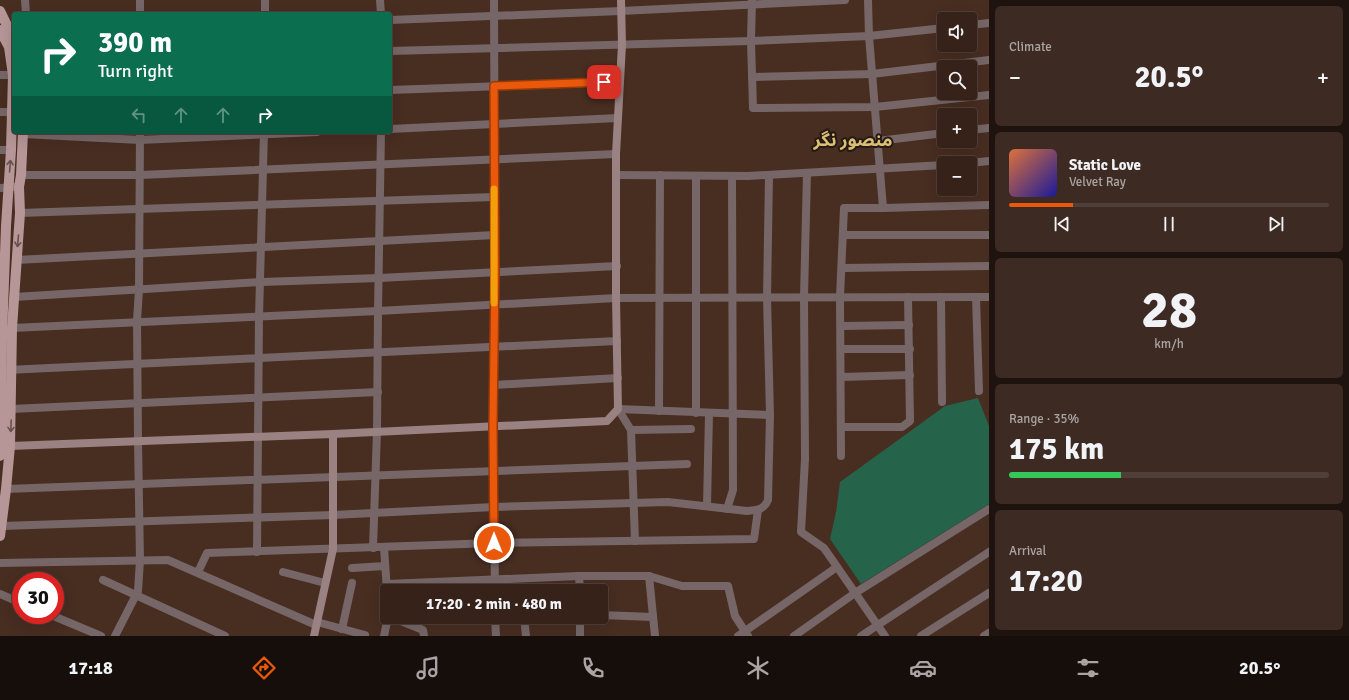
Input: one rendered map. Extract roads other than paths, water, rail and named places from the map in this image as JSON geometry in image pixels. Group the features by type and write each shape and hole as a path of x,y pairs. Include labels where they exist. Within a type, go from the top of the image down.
{"main road":[{"path":"0,12 11,54 12,64"},
{"path":"1,531 6,488 3,449 4,370 1,337 6,297 7,260 3,226 4,187 11,150 12,112"},
{"path":"7,260 20,213 19,187 23,134"},
{"path":"4,370 12,328 6,297"}],"street":[{"path":"25,0 26,12"},
{"path":"140,0 140,12"},
{"path":"265,0 265,12"},
{"path":"380,0 381,12"},
{"path":"494,0 495,272 493,426 494,584"},
{"path":"621,0 622,45 616,154 618,410 631,430 635,541"},
{"path":"392,20 621,11 752,2 845,0"},
{"path":"868,0 869,36 883,208"},
{"path":"752,2 751,41 753,108 875,107 989,95"},
{"path":"977,24 989,23"},
{"path":"392,51 751,41 869,36 937,29"},
{"path":"752,77 872,74 989,60"},
{"path":"0,75 12,75"},
{"path":"392,90 620,82"},
{"path":"0,112 12,112"},
{"path":"392,129 618,118"},
{"path":"977,129 989,128"},
{"path":"62,134 140,136 223,134"},
{"path":"257,552 259,317 264,134"},
{"path":"373,548 378,431 381,134"},
{"path":"878,141 937,134"},
{"path":"115,636 138,591 140,560 138,484 138,321 140,136"},
{"path":"0,150 11,150"},
{"path":"21,175 140,174 616,154"},
{"path":"977,162 989,161"},
{"path":"616,175 769,175 937,165"},
{"path":"807,173 804,298 805,459 801,532 824,548 885,636"},
{"path":"659,411 660,175"},
{"path":"1,531 139,521 333,515 494,507 668,502 747,511 758,510 766,505 768,500 770,415 767,298 769,175"},
{"path":"696,176 696,412"},
{"path":"727,509 733,490 734,414 732,176"},
{"path":"4,187 19,187"},
{"path":"20,213 494,197"},
{"path":"841,456 842,326 840,297 843,268 844,208 989,205"},
{"path":"844,235 989,234"},
{"path":"7,260 139,252 495,235"},
{"path":"6,297 261,282 379,278 617,266"},
{"path":"843,268 989,266"},
{"path":"841,427 902,428 910,421 908,297"},
{"path":"941,297 942,402"},
{"path":"976,297 979,391"},
{"path":"12,328 138,321 259,317 616,298 989,297"},
{"path":"842,326 909,325"},
{"path":"4,370 618,341"},
{"path":"841,350 910,350"},
{"path":"841,377 910,375"},
{"path":"494,385 618,378"},
{"path":"4,408 378,392"},
{"path":"3,449 138,440 333,434 607,421 618,410 770,415"},
{"path":"707,506 709,413"},
{"path":"631,430 691,429"},
{"path":"314,636 333,549 333,434"},
{"path":"6,488 333,478 687,464"},
{"path":"794,636 855,593 989,509"},
{"path":"198,572 207,554 494,543 754,539 758,510"},
{"path":"384,547 387,584"},
{"path":"861,636 989,552"},
{"path":"0,563 168,560 316,623 365,635"},
{"path":"352,568 385,566"},
{"path":"427,584 494,579 579,576 649,576 682,586 728,586 735,616 743,634 837,567"},
{"path":"283,572 325,583"},
{"path":"579,576 580,584"},
{"path":"649,576 655,636"},
{"path":"103,580 225,636"},
{"path":"342,629 352,583"},
{"path":"921,636 989,593"},
{"path":"0,594 12,599"},
{"path":"608,615 653,617"},
{"path":"64,621 101,636"},
{"path":"384,636 388,624"},
{"path":"408,624 423,630 424,636"},
{"path":"495,624 496,636"},
{"path":"524,624 526,636"},
{"path":"580,624 580,636"},
{"path":"984,636 989,633"}],"district":[{"name":"منصور نگر","path":"853,140"}]}
